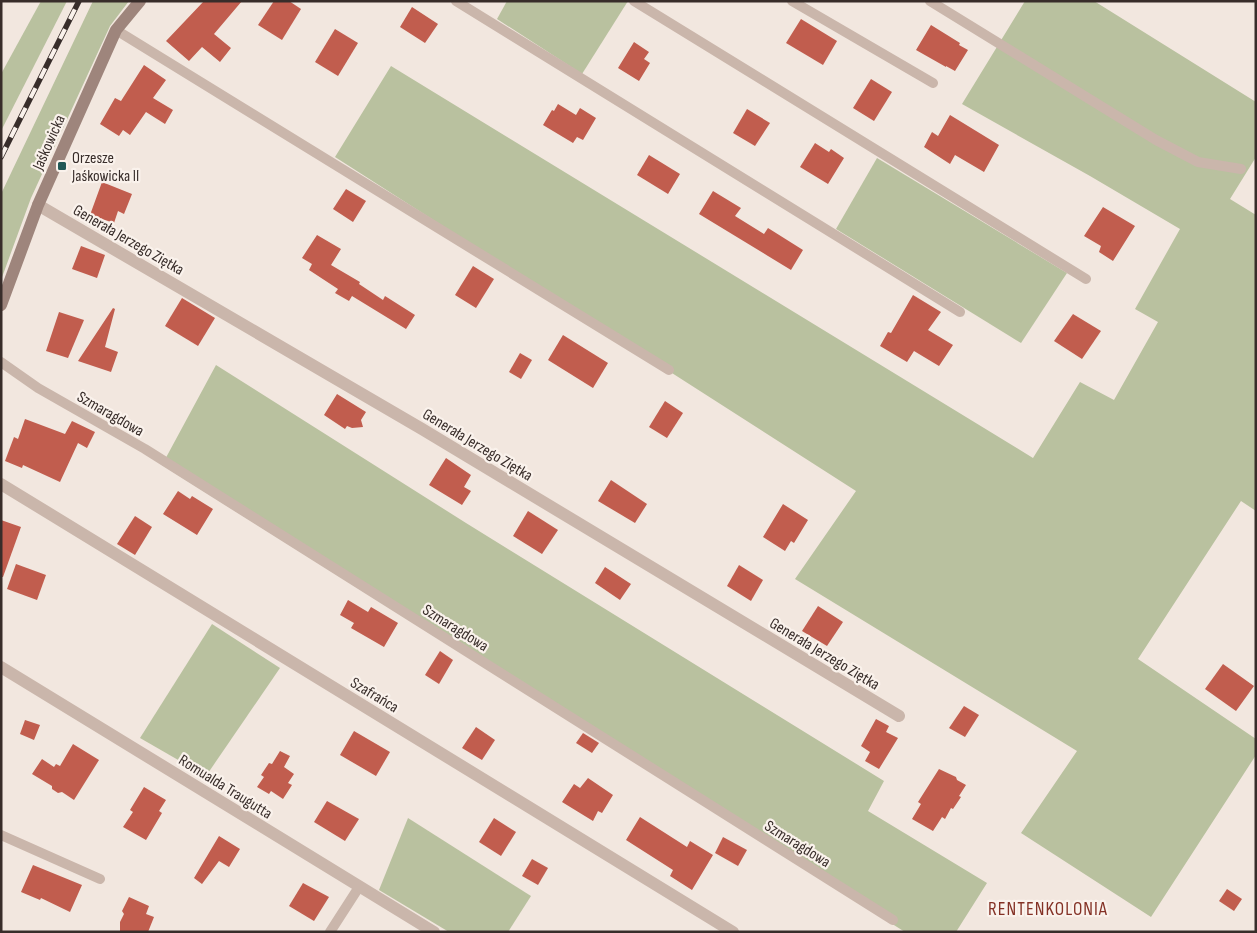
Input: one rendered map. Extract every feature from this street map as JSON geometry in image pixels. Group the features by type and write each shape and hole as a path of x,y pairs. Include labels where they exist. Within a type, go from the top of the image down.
{"street":[{"name":"Jaśkowicka","path":"1,305 38,205 116,30 140,1"},
{"name":"Generała Jerzego Ziętka","path":"38,205 422,429 898,716"},
{"name":"Szafrańca","path":"1,484 733,932"},
{"name":"Romualda Traugutta","path":"1,667 434,932"}],"lane":[{"path":"456,1 960,312"},
{"path":"634,1 1086,279"},
{"path":"792,1 933,83"},
{"path":"930,1 1173,149 1198,162 1241,169"},
{"path":"116,30 670,370"},
{"name":"Szmaragdowa","path":"1,362 38,388 145,450 893,920"},
{"path":"1,835 100,878"},
{"path":"330,932 359,887"}],"green space":[{"path":"41,1 67,1 1,131 1,74"},
{"path":"93,1 129,1 110,26 31,198 1,280 1,194"},
{"path":"507,1 628,1 582,74 497,19"},
{"path":"1025,1 1094,1 1256,102 1256,157 1230,199 1256,215 1256,511 1241,501 1138,659 1256,739 1256,755 1151,917 1021,833 1077,751 795,579 856,491 335,157 391,66 1033,458 1080,382 1114,400 1158,322 1135,309 1180,229 962,104"},
{"path":"877,158 1067,273 1021,343 836,229"},
{"path":"216,365 466,523 884,781 868,811 987,883 956,932 905,932 162,465"},
{"path":"212,624 280,668 206,776 140,738"},
{"path":"408,818 531,896 508,932 449,932 379,890"}],"building":[{"path":"204,1 242,1 214,34 231,48 220,62 202,47 189,61 166,41"},
{"path":"274,1 289,1 301,9 282,40 258,25"},
{"path":"412,7 438,24 425,43 400,27"},
{"path":"801,19 837,41 823,65 786,43"},
{"path":"931,25 968,50 955,71 916,50"},
{"path":"335,29 358,43 338,76 315,62"},
{"path":"634,42 649,52 644,59 650,63 639,81 618,68"},
{"path":"144,65 166,80 153,98 173,110 165,124 146,112 130,135 123,130 119,136 100,124 115,98 121,101"},
{"path":"871,79 892,92 874,121 853,108"},
{"path":"558,104 576,115 580,108 596,118 583,140 577,137 573,143 543,125"},
{"path":"747,109 770,123 755,146 733,133"},
{"path":"950,115 999,145 984,172 955,155 950,164 924,147 932,132 938,136"},
{"path":"815,143 829,152 831,149 844,158 828,184 800,167"},
{"path":"649,155 680,174 668,194 637,175"},
{"path":"102,182 132,194 124,214 118,211 114,223 90,215"},
{"path":"346,189 366,201 353,222 333,209"},
{"path":"713,191 741,208 735,216 764,234 768,228 803,250 791,270 699,214"},
{"path":"1103,207 1135,226 1113,261 1099,252 1101,246 1084,236"},
{"path":"317,235 341,249 331,265 360,282 359,284 383,300 385,296 415,315 406,329 352,296 349,301 335,293 338,289 309,270 312,264 302,258"},
{"path":"81,246 105,255 97,278 72,269"},
{"path":"473,266 494,279 476,308 455,295"},
{"path":"913,295 941,312 928,330 953,345 939,366 914,351 907,362 880,346 888,332 891,333"},
{"path":"182,298 215,318 198,346 165,326"},
{"path":"113,308 115,309 105,347 118,352 111,372 78,361"},
{"path":"59,312 84,320 68,358 46,351"},
{"path":"1073,314 1101,331 1082,359 1054,341"},
{"path":"563,335 608,363 593,388 548,360"},
{"path":"520,353 532,360 521,379 509,372"},
{"path":"337,394 366,412 361,420 363,427 352,428 347,426 345,429 324,415"},
{"path":"665,401 683,413 667,438 649,427"},
{"path":"25,419 65,434 72,421 95,432 87,448 78,443 60,482 23,465 22,468 5,461 14,437 18,439"},
{"path":"446,458 471,475 464,487 471,491 462,505 429,485"},
{"path":"611,480 647,504 635,523 598,501"},
{"path":"178,491 190,499 192,496 213,509 197,535 163,514"},
{"path":"783,504 808,520 794,543 791,541 785,551 763,537"},
{"path":"528,511 558,530 542,554 513,536"},
{"path":"135,516 152,527 135,555 117,544"},
{"path":"1,520 21,527 3,577 1,577"},
{"path":"16,564 46,575 37,600 7,589"},
{"path":"739,565 763,580 751,601 727,586"},
{"path":"605,567 631,584 620,600 595,583"},
{"path":"348,600 368,612 371,607 398,623 384,647 351,628 354,623 340,615"},
{"path":"818,606 843,622 827,646 802,631"},
{"path":"440,651 453,660 439,684 425,675"},
{"path":"1223,664 1254,686 1236,711 1205,689"},
{"path":"964,706 979,715 965,737 949,728"},
{"path":"876,719 889,726 886,732 898,738 879,769 865,761 870,752 861,746"},
{"path":"25,720 40,725 34,740 20,734"},
{"path":"476,727 495,740 482,760 462,748"},
{"path":"354,731 390,752 376,776 340,755"},
{"path":"583,733 599,743 592,753 576,743"},
{"path":"73,744 99,760 74,800 62,792 58,793 52,789 52,786 32,774 42,759 54,767 56,764 60,766"},
{"path":"280,751 290,756 284,767 294,774 288,783 292,785 283,799 271,791 269,794 257,787 264,777 261,775 269,763 272,764"},
{"path":"939,769 956,777 957,780 966,785 953,809 951,808 945,819 942,817 933,831 912,819 921,804 918,802"},
{"path":"588,778 613,795 602,813 598,811 593,821 562,802 574,784 580,788"},
{"path":"144,787 166,800 159,811 162,813 146,840 123,827 133,812 130,810"},
{"path":"327,801 359,819 345,841 314,822"},
{"path":"640,817 687,847 690,841 713,855 692,890 670,876 673,870 626,840"},
{"path":"494,818 516,832 501,856 479,842"},
{"path":"219,836 240,849 229,867 219,861 202,884 194,878"},
{"path":"723,837 747,850 738,866 715,853"},
{"path":"532,859 548,868 538,885 522,876"},
{"path":"33,865 82,885 70,912 41,898 40,900 21,892"},
{"path":"303,883 329,897 314,921 289,906"},
{"path":"1227,889 1242,899 1234,911 1219,901"},
{"path":"129,897 149,906 146,914 154,917 148,932 120,932 120,922 124,914 122,911"}],"railway":[{"path":"1,157 79,1"}],"place":[{"name":"Orzesze Jaśkowicka II","path":"62,166"}],"district":[{"name":"RENTENKOLONIA","path":"1048,908"}]}
